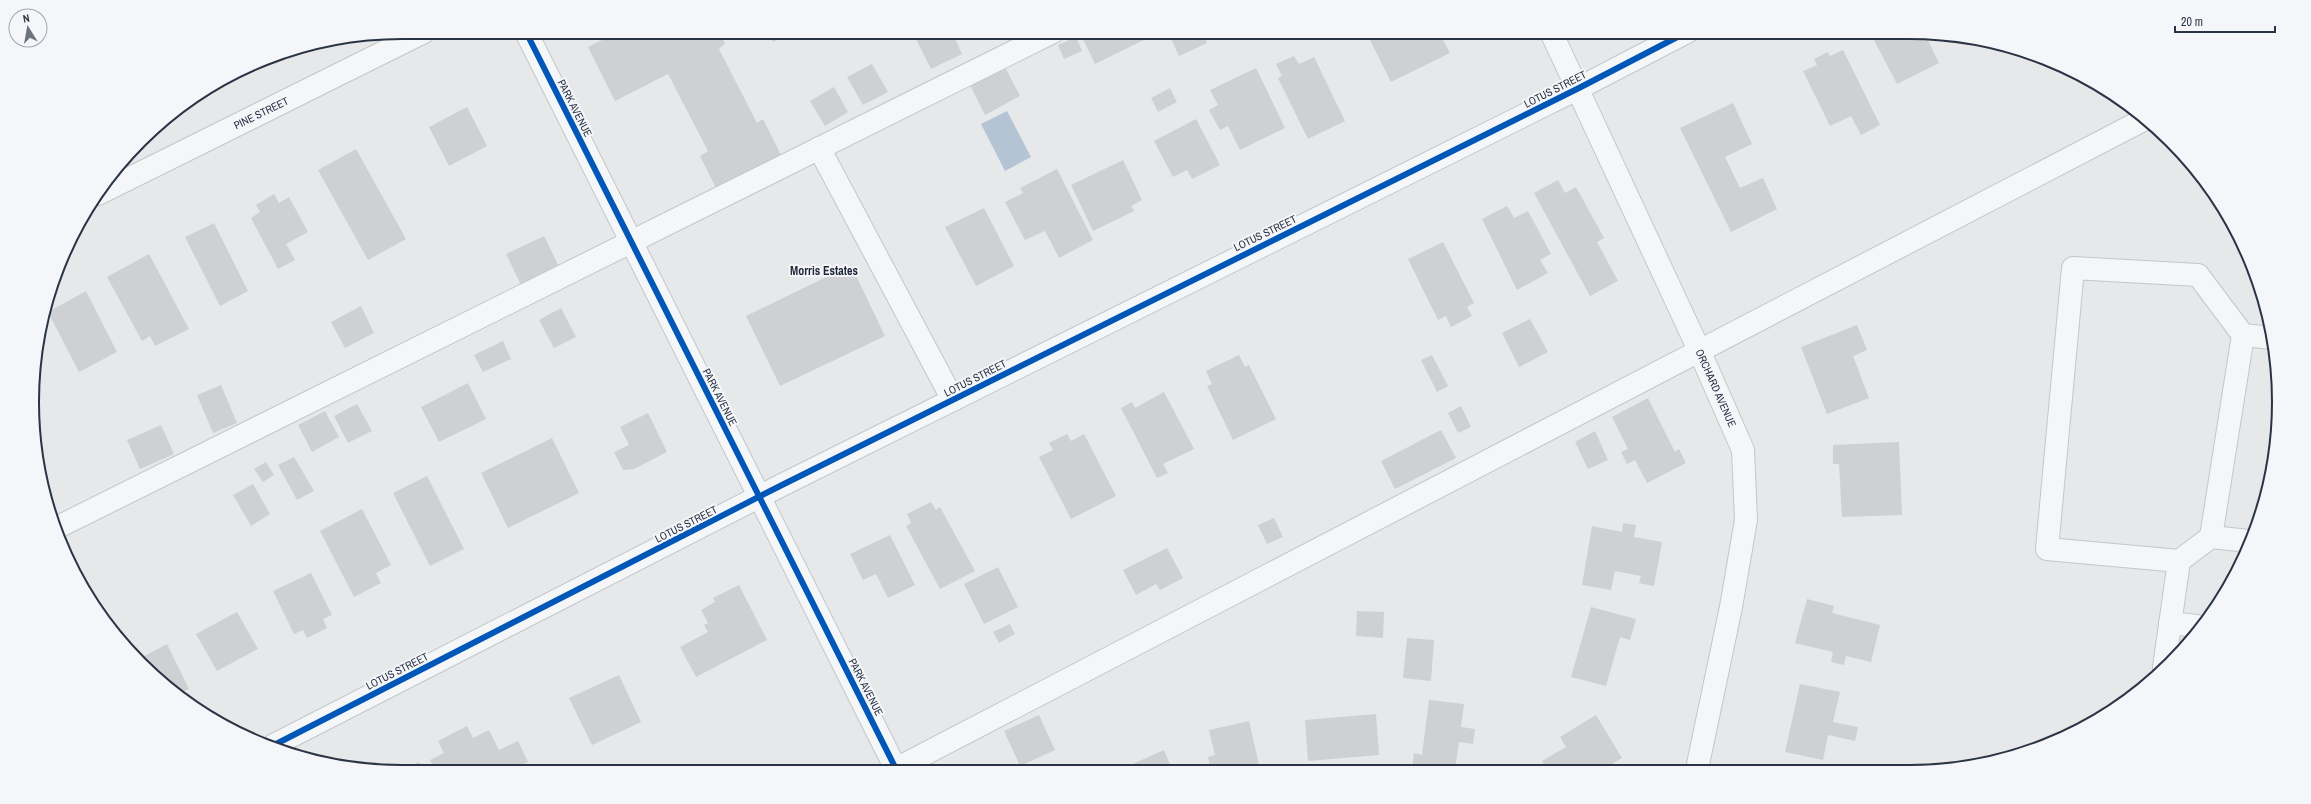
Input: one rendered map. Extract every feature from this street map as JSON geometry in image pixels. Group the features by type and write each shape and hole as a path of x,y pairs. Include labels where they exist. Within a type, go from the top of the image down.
{"street":[{"name":"PINE STREET","path":"108,189 410,39"},
{"name":"PARK AVENUE","path":"530,39 893,765"},
{"path":"61,526 1039,39"},
{"name":"ORCHARD AVENUE","path":"1554,39 1699,350 1743,450 1746,520 1731,607 1697,765"},
{"name":"LOTUS STREET","path":"278,743 759,497 1673,39"},
{"path":"905,765 1699,350 1724,340 2139,122"},
{"path":"819,148 953,400"},
{"path":"2211,537 2243,335 2198,275 2073,268 2047,549 2179,561 2211,537 2244,541"},
{"path":"2243,335 2266,337"},
{"path":"2165,660 2179,561"},
{"path":"2170,623 2195,626"}],"water":[{"path":"1007,111 1031,157 1005,171 981,124"}],"building":[{"path":"604,39 723,39 725,43 719,49 757,123 763,119 783,159 718,192 700,156 708,151 668,74 615,101 588,47"},
{"path":"772,39 778,39 773,42"},
{"path":"916,39 955,39 962,54 931,69"},
{"path":"1072,39 1077,39 1082,51 1064,59 1058,45"},
{"path":"1083,39 1146,39 1095,64"},
{"path":"1171,39 1205,39 1207,43 1179,56"},
{"path":"1443,39 1450,53 1391,82 1370,40"},
{"path":"1874,39 1928,40 1939,63 1897,84"},
{"path":"1843,50 1880,125 1861,135 1851,116 1830,126 1803,71 1817,65 1814,59 1828,52 1830,56"},
{"path":"1294,56 1299,64 1314,57 1345,121 1308,139 1278,78 1282,76 1276,64"},
{"path":"872,64 888,92 863,105 847,77"},
{"path":"1005,67 1020,96 985,115 970,85"},
{"path":"1256,68 1285,128 1240,150 1228,126 1220,130 1209,110 1218,105 1210,90"},
{"path":"834,87 848,112 825,126 810,101"},
{"path":"1170,88 1177,102 1158,112 1151,98"},
{"path":"1733,103 1752,144 1725,157 1740,188 1763,178 1777,209 1731,232 1680,128"},
{"path":"467,107 487,146 449,166 429,127"},
{"path":"1196,119 1220,165 1192,179 1187,170 1173,177 1154,141"},
{"path":"356,149 406,239 368,260 318,170"},
{"path":"1123,160 1142,200 1131,206 1134,211 1093,231 1071,185"},
{"path":"1057,169 1093,240 1059,258 1045,231 1025,240 1005,202 1023,193 1020,188"},
{"path":"1558,180 1565,193 1576,187 1604,238 1597,242 1618,281 1590,296 1534,193"},
{"path":"274,194 279,203 289,197 308,232 286,244 295,260 278,269 251,218 260,212 256,205"},
{"path":"1507,206 1514,218 1528,211 1551,254 1540,260 1548,273 1517,290 1482,219"},
{"path":"984,208 1014,266 976,286 945,227"},
{"path":"214,223 248,291 220,306 185,237"},
{"path":"544,236 560,269 522,287 506,254"},
{"path":"1443,242 1474,303 1467,307 1472,316 1451,327 1446,316 1438,320 1408,259"},
{"path":"149,254 189,329 155,346 150,336 142,341 107,277"},
{"path":"851,265 885,336 780,386 746,316"},
{"path":"86,291 117,352 79,372 49,315 50,311"},
{"path":"361,306 374,333 345,348 331,322"},
{"path":"561,308 576,337 554,348 539,320"},
{"path":"1530,319 1548,352 1519,367 1502,333"},
{"path":"1857,325 1867,350 1853,356 1869,398 1827,414 1801,347"},
{"path":"503,341 511,359 483,372 474,355"},
{"path":"1239,355 1245,367 1249,365 1276,419 1233,440 1207,386 1212,384 1206,371"},
{"path":"1432,355 1448,386 1437,392 1421,360"},
{"path":"468,383 486,419 439,442 421,407"},
{"path":"221,385 237,423 213,433 197,395"},
{"path":"1164,392 1194,449 1163,464 1168,473 1157,478 1121,408 1132,402 1135,408"},
{"path":"1648,398 1675,452 1679,449 1686,463 1647,483 1635,460 1627,464 1621,452 1628,449 1612,417"},
{"path":"357,404 372,431 348,443 334,416"},
{"path":"1461,406 1471,427 1458,433 1448,413"},
{"path":"325,411 339,437 312,452 298,425"},
{"path":"648,413 667,452 634,469 623,470 614,452 629,445 620,427"},
{"path":"161,425 174,454 140,469 127,440"},
{"path":"1441,430 1456,458 1395,489 1381,461"},
{"path":"1595,431 1608,460 1588,469 1575,442"},
{"path":"1067,434 1071,441 1084,434 1116,496 1071,519 1039,457 1053,450 1049,443"},
{"path":"552,438 579,493 508,528 481,473"},
{"path":"1899,442 1902,515 1842,517 1839,464 1833,464 1833,445"},
{"path":"294,457 314,491 297,500 278,465"},
{"path":"266,462 274,475 263,482 254,469"},
{"path":"427,476 464,549 430,566 393,493"},
{"path":"253,484 270,514 251,526 233,495"},
{"path":"931,502 936,510 940,507 975,571 940,589 906,526 911,523 907,514"},
{"path":"362,509 391,565 376,573 381,583 354,597 320,531"},
{"path":"1274,518 1283,537 1267,544 1258,525"},
{"path":"1623,523 1636,525 1634,537 1662,542 1654,586 1639,583 1641,576 1615,571 1611,590 1582,585 1592,526 1622,532"},
{"path":"890,535 915,585 888,598 876,574 863,580 850,554"},
{"path":"1167,548 1183,578 1160,590 1156,584 1136,595 1123,570"},
{"path":"998,567 1018,607 984,624 964,584"},
{"path":"311,573 332,615 323,619 327,628 307,638 303,630 294,634 273,591"},
{"path":"739,585 767,640 696,677 680,647 708,632 704,625 708,623 701,610 715,602 713,598"},
{"path":"1807,599 1834,606 1832,613 1880,625 1871,662 1846,656 1844,665 1831,662 1833,652 1795,643"},
{"path":"1591,607 1636,619 1630,640 1620,637 1606,686 1571,677"},
{"path":"1357,611 1384,612 1383,638 1356,636"},
{"path":"237,612 258,649 217,671 196,634"},
{"path":"1010,624 1015,634 999,643 993,632"},
{"path":"1407,638 1434,640 1431,681 1403,678"},
{"path":"167,644 189,689 183,692 143,657"},
{"path":"619,675 641,722 592,745 569,698"},
{"path":"1800,684 1840,692 1833,722 1858,727 1855,741 1828,735 1823,760 1785,752"},
{"path":"1429,700 1464,704 1461,727 1475,729 1473,744 1459,742 1456,765 1412,765 1414,753 1422,755"},
{"path":"1376,714 1379,755 1308,761 1305,720"},
{"path":"1039,715 1055,750 1020,765 1004,731"},
{"path":"1596,715 1622,758 1610,765 1544,765 1542,761 1566,747 1560,737"},
{"path":"1249,721 1259,765 1210,765 1208,757 1215,755 1209,730"},
{"path":"467,726 473,738 489,730 499,750 518,741 528,762 522,765 432,765 430,760 444,753 438,741"},
{"path":"1164,750 1170,765 1130,765"},
{"path":"419,762 420,765 413,765"}],"cycle path":[{"path":"530,39 894,765"},
{"path":"278,743 782,485 1579,88 1674,39"}],"district":[{"name":"Morris Estates","path":"824,271"}]}
